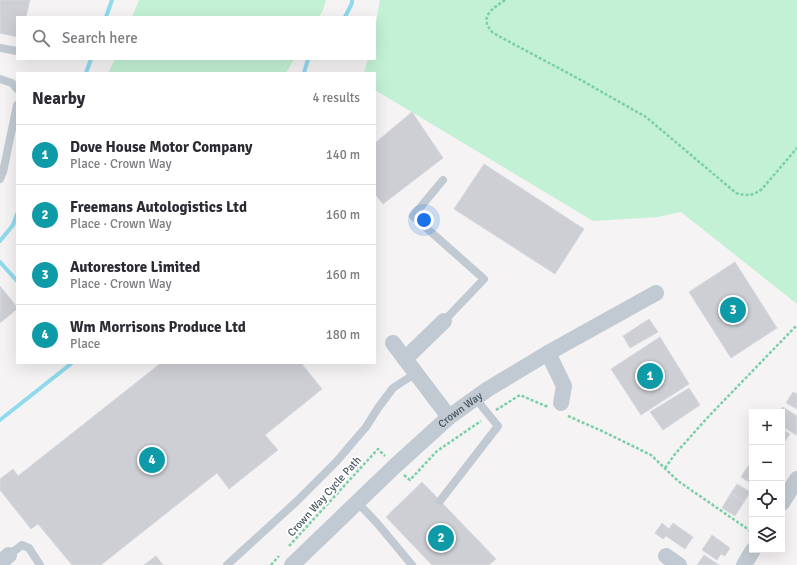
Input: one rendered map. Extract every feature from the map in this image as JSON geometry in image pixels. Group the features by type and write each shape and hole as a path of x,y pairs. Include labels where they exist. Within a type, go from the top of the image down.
{"street":[{"name":"Crown Way","path":"287,560 357,502 449,417 475,398 548,353 656,293"},
{"path":"405,359 444,321"},
{"path":"393,343 449,417"},
{"path":"548,353 564,386 560,409"},
{"path":"785,498 797,480"},
{"path":"744,565 751,553"},
{"path":"666,556 679,565"}],"lane":[{"path":"0,48 16,51"},
{"path":"0,79 12,83 16,88"},
{"path":"0,179 3,172 16,110"},
{"path":"443,180 413,216 484,279 444,321"},
{"path":"227,565 297,501 336,462 366,427 393,388 416,374"},
{"path":"440,501 498,426 475,398"},
{"path":"357,502 377,523 412,565"},
{"path":"5,559 22,545 29,548 40,565"}],"path":[{"path":"505,0 488,12 486,19 487,27 493,33 580,79 646,117 736,193 748,196 756,194 797,148"},
{"path":"665,468 675,454 708,417 797,325"},
{"path":"501,407 520,395 560,409 651,455 678,481 749,530"},
{"path":"401,472 410,480 437,451 482,420"},
{"name":"Crown Way Cycle Path","path":"286,549 378,449 388,459"},
{"path":"271,565 287,560"}],"green space":[{"path":"139,0 326,0 320,16 132,16"},
{"path":"380,0 797,0 797,304 681,212 657,217 593,221 376,91 376,72 364,72 368,60 376,60 376,22"},
{"path":"114,60 293,60 287,72 108,72"}],"building":[{"path":"0,0 30,0 26,16 16,16 16,37 0,33"},
{"path":"412,112 443,158 383,204 376,195 376,142"},
{"path":"484,164 584,229 555,274 454,209"},
{"path":"735,262 777,328 731,358 689,292"},
{"path":"0,286 16,306 16,310 0,323"},
{"path":"649,319 658,332 630,348 623,336"},
{"path":"660,337 689,384 641,415 611,369"},
{"path":"160,364 302,364 322,389 265,435 278,450 229,489 217,473 101,565 72,565 38,524 31,529 0,490 0,479 13,469 18,476"},
{"path":"689,388 700,405 663,430 650,412"},
{"path":"793,392 797,394 797,409 786,403"},
{"path":"783,407 797,416 796,435 785,428 785,409 781,409"},
{"path":"785,431 790,434 785,441"},
{"path":"748,466 749,482 741,477"},
{"path":"422,482 496,559 489,565 432,565 386,517"},
{"path":"737,484 749,491 744,502 731,493"},
{"path":"731,493 744,502 735,516 722,508"},
{"path":"662,523 669,529 673,523 693,537 685,549 666,536 663,539 655,533"},
{"path":"712,535 730,548 725,556 721,554 717,560 702,550"},
{"path":"704,555 719,565 697,565"},
{"path":"156,556 163,565 144,565"}],"waterway":[{"path":"106,16 112,0"},
{"path":"346,16 352,0"},
{"path":"86,72 91,60"},
{"path":"304,72 308,60"},
{"path":"0,241 13,225 16,217"},
{"path":"0,262 16,280"},
{"path":"0,420 71,364"}],"place":[{"name":"Autorestore Limited","path":"733,310"},
{"name":"Dove House Motor Company","path":"650,376"},
{"name":"Wm Morrisons Produce Ltd","path":"152,460"},
{"name":"Freemans Autologistics Ltd","path":"441,538"}]}
